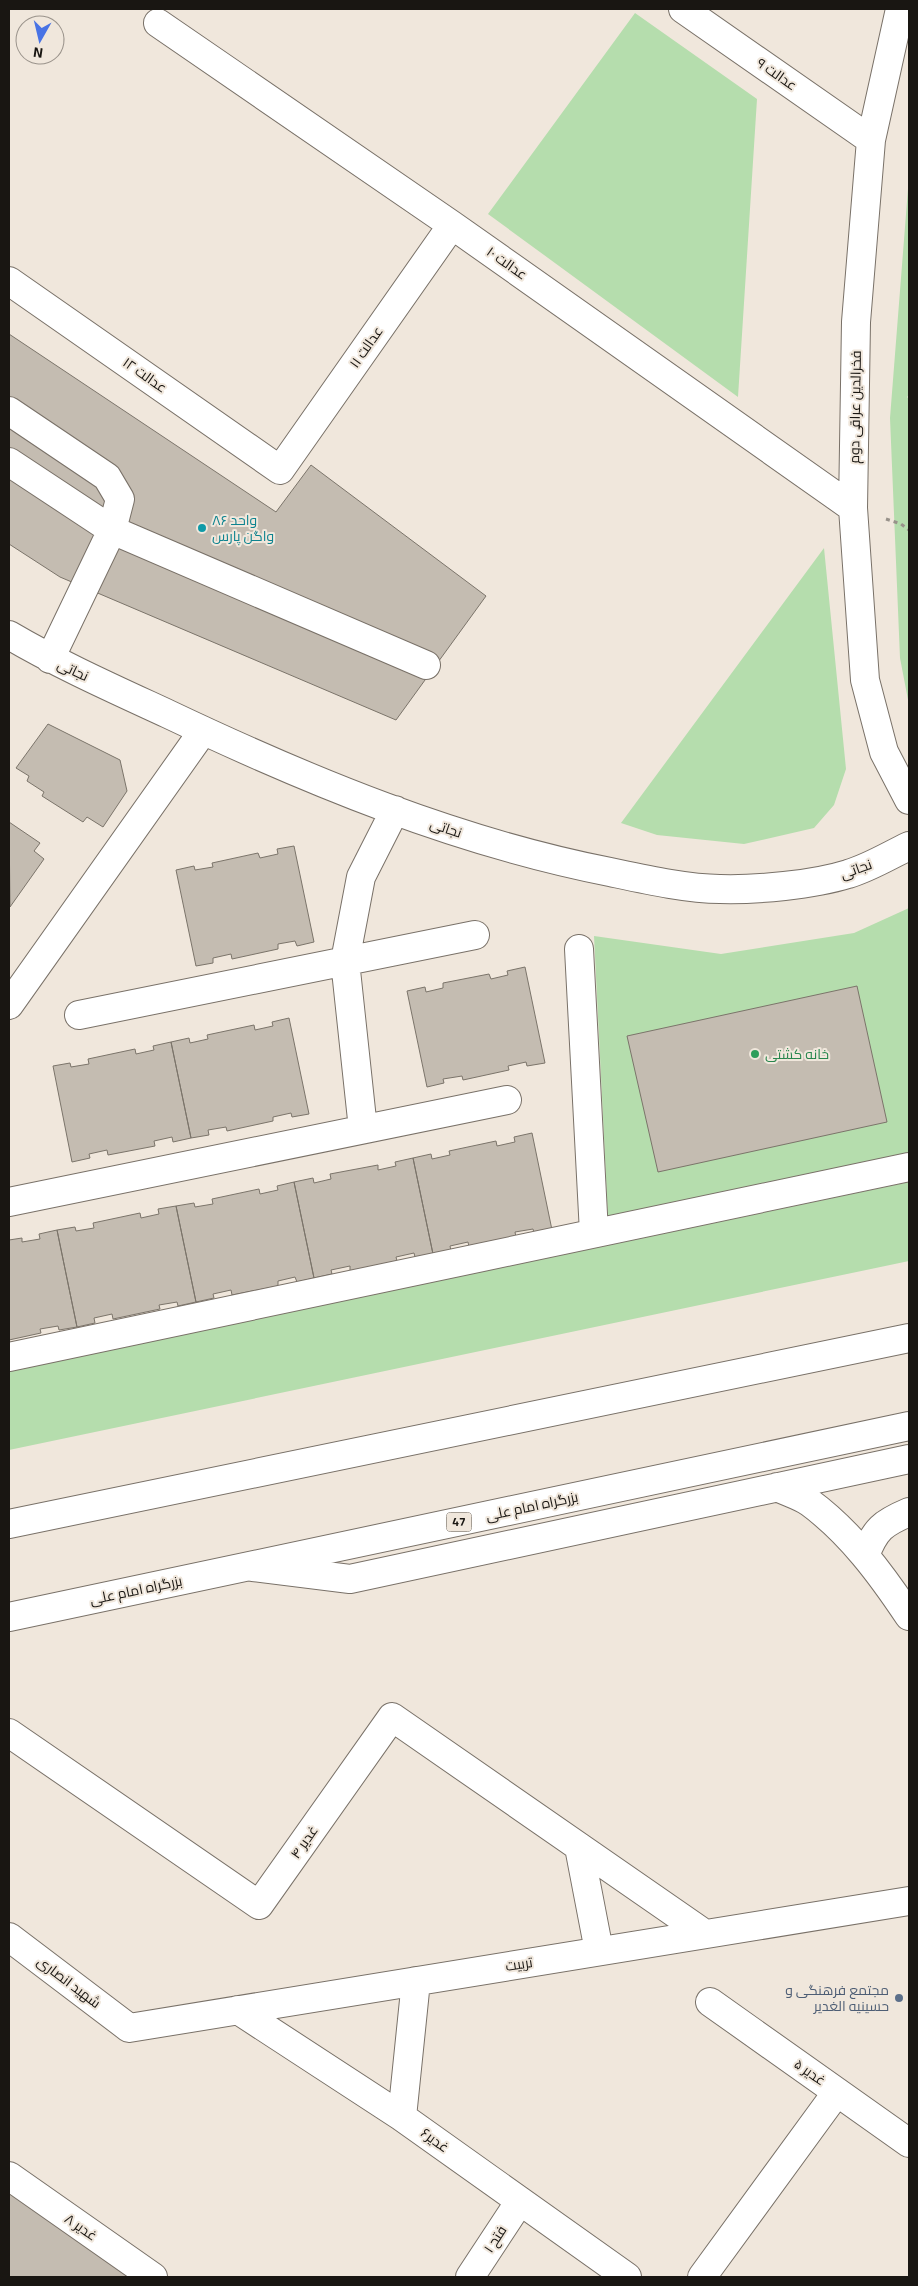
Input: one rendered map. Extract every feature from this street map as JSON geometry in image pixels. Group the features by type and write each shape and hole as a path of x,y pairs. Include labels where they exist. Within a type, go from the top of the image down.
{"main road":[{"name":"عدالت ۹","path":"683,9 870,140"},
{"name":"فخرالدین عراقی دوم","path":"900,9 870,140 856,322 853,508 865,680 884,752 909,800"},
{"name":"عدالت ۱۰","path":"158,23 452,225 853,508"},
{"name":"عدالت ۱۱","path":"280,470 452,225"},
{"name":"عدالت ۱۲","path":"9,281 280,470"},
{"path":"9,411 107,477 120,499 112,530 50,659"},
{"path":"9,462 112,530 426,665"},
{"name":"نجاتی","path":"9,635 50,659 278,764 395,810 488,842 574,865 647,880 718,890 786,885 849,874 909,846"},
{"path":"9,1005 203,731"},
{"path":"364,1129 345,961 361,877 395,810"},
{"path":"79,1015 475,935"},
{"path":"580,949 594,1233"},
{"path":"9,1202 507,1100"},
{"path":"9,1356 909,1167"},
{"path":"9,1524 904,1337"},
{"name":"بزرگراه امام علی","path":"9,1617 909,1426"},
{"path":"249,1566 350,1579 909,1459"},
{"path":"777,1487 808,1501 848,1536 888,1583 909,1616"},
{"path":"865,1556 872,1538 885,1522 909,1512"},
{"name":"غدیر ۴","path":"9,1733 259,1905 392,1718 705,1934"},
{"path":"579,1847 599,1951"},
{"name":"تربیت","path":"129,2028 909,1901"},
{"name":"شهید انصاری","path":"9,1937 129,2028"},
{"path":"402,2117 416,1981"},
{"name":"غدیر ۵","path":"710,2002 909,2143"},
{"name":"غدیر۶","path":"238,2010 402,2117 627,2277"},
{"path":"702,2277 837,2092"},
{"name":"غدیر ۸","path":"9,2176 153,2277"},
{"name":"فتح ۱","path":"470,2277 520,2201"}],"green space":[{"path":"635,13 757,99 738,397 488,214"},
{"path":"909,176 909,395 907,397 909,399 909,705 900,658 890,418"},
{"path":"824,548 846,769 834,805 814,828 744,844 657,835 621,823"},
{"name":"خانه کشتی","path":"909,908 909,1154 608,1218 594,936 721,954 854,933"},
{"path":"909,1182 909,1261 9,1450 9,1371"}],"building":[{"name":"۸۶ واحد واگن پارس","path":"9,334 276,512 311,465 486,596 396,720 60,577 9,544"},
{"path":"48,724 120,760 127,791 103,827 87,817 83,822 42,796 44,792 27,781 29,776 16,768"},
{"path":"9,822 40,843 34,851 44,859 10,907"},
{"path":"294,846 314,942 297,946 295,941 278,944 278,949 232,959 231,954 213,958 213,963 196,966 176,870 194,866 195,870 213,867 212,863 258,853 260,858 278,854 277,849"},
{"path":"525,967 545,1063 527,1066 526,1062 508,1066 509,1070 463,1080 462,1076 443,1079 444,1083 427,1087 407,991 425,987 426,992 443,988 443,983 489,974 491,979 508,975 507,971"},
{"path":"857,986 887,1122 658,1172 627,1036"},
{"path":"289,1018 309,1114 292,1117 291,1113 273,1117 273,1121 227,1131 226,1127 208,1130 209,1135 191,1138 171,1042 189,1038 190,1043 208,1039 207,1035 254,1025 255,1030 273,1026 272,1022"},
{"path":"171,1042 191,1138 173,1142 172,1137 154,1141 155,1146 108,1155 107,1150 89,1154 90,1158 72,1162 53,1066 70,1063 71,1067 89,1064 88,1059 135,1049 136,1054 154,1050 153,1046"},
{"path":"532,1133 552,1230 534,1233 533,1229 515,1232 516,1237 469,1247 468,1242 450,1246 451,1251 433,1254 413,1158 431,1154 432,1159 450,1155 449,1151 496,1141 497,1146 515,1142 514,1137"},
{"path":"413,1158 433,1254 415,1257 414,1253 396,1257 397,1261 350,1271 350,1266 331,1270 332,1274 314,1278 294,1182 313,1178 314,1183 331,1179 330,1174 378,1165 378,1170 396,1166 395,1162"},
{"path":"294,1182 314,1278 297,1282 295,1277 278,1281 278,1286 232,1295 231,1290 213,1294 214,1298 196,1302 176,1206 194,1203 195,1207 213,1204 212,1199 259,1189 260,1194 278,1190 277,1186"},
{"path":"176,1206 196,1302 178,1306 177,1302 159,1305 160,1309 113,1319 112,1314 94,1318 95,1323 77,1327 57,1230 75,1227 76,1231 94,1228 93,1223 140,1213 141,1218 159,1214 158,1209"},
{"path":"57,1230 77,1327 59,1330 58,1326 40,1329 41,1333 9,1340 9,1240 22,1238 22,1242 40,1239 39,1234"},
{"path":"9,2190 133,2277 9,2277"}],"place":[{"name":"۸۶ واحد واگن پارس","path":"202,528"},
{"name":"خانه کشتی","path":"755,1054"},
{"name":"مجتمع فرهنگی و حسینیه الغدیر","path":"899,1998"}]}
